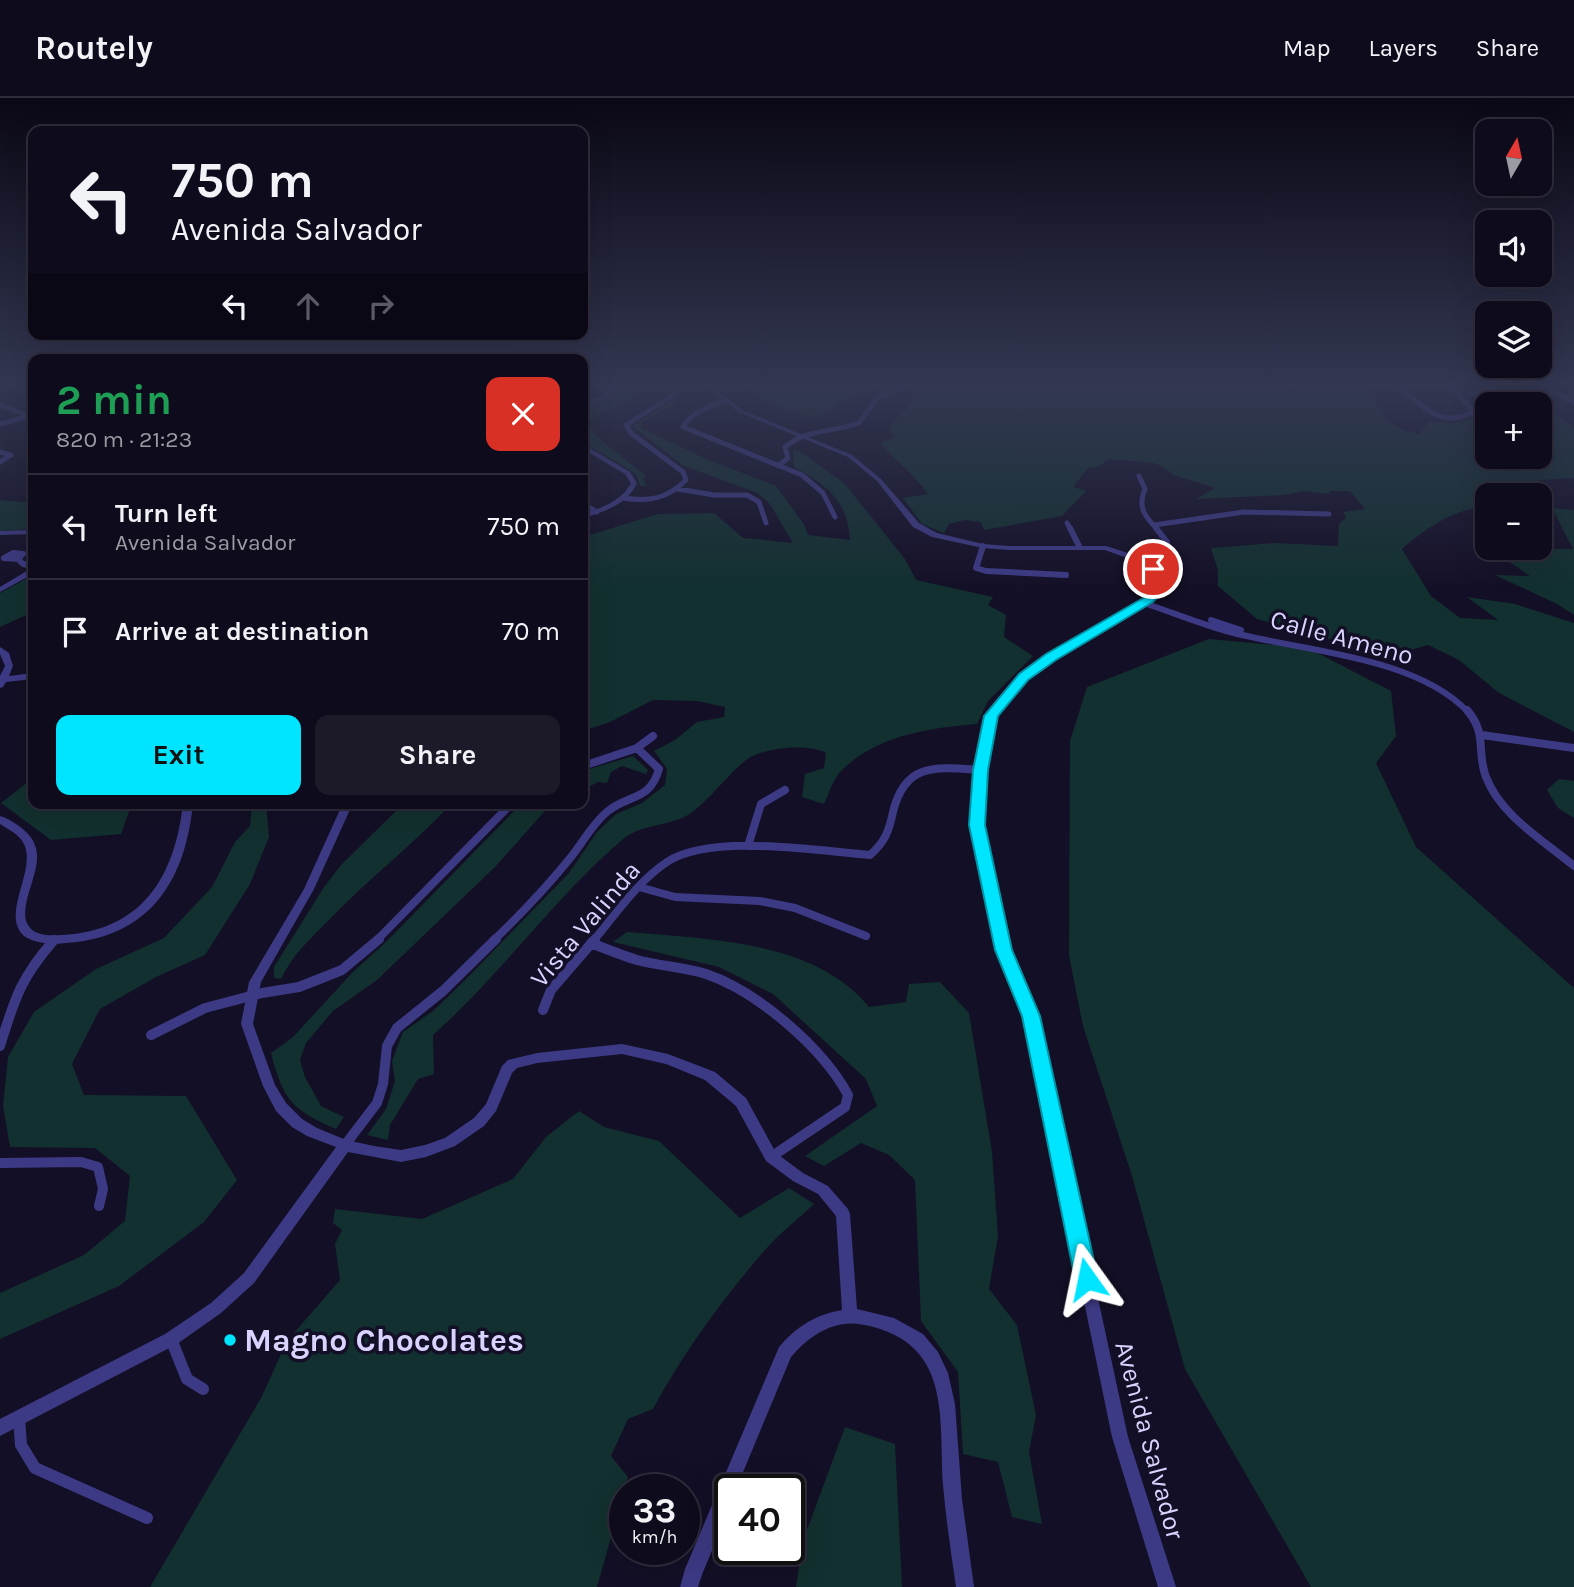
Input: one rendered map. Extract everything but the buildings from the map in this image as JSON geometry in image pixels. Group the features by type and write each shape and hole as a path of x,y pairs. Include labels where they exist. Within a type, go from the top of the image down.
{"street":[{"path":"0,462 11,455 5,453"},
{"path":"588,515 623,498 633,489 633,478 595,453"},
{"path":"623,498 646,502 666,498 686,480 683,472 658,453"},
{"path":"748,453 802,475 817,484 834,510 835,517"},
{"path":"778,466 788,458 787,453"},
{"path":"844,453 868,469 916,525 935,535 983,546 1106,548 1144,561 1159,577 1159,589 1147,601"},
{"path":"1139,476 1145,489 1140,497 1140,508 1167,542 1163,552 1144,561"},
{"path":"678,489 714,495 747,495 759,502 766,523"},
{"path":"588,507 597,512"},
{"path":"1154,524 1244,512 1329,514"},
{"path":"1067,523 1079,546"},
{"path":"0,533 28,532"},
{"path":"983,546 976,568 986,571 1066,575"},
{"path":"21,560 28,562"},
{"path":"0,590 28,574"},
{"name":"Calle Ameno","path":"1147,601 1226,631 1372,662 1433,685 1466,709 1482,735"},
{"name":"Avenida Salvador","path":"1147,601 1075,642 1024,677 991,716 980,770 977,825 1004,950 1031,1016 1120,1437 1167,1587"},
{"path":"0,650 6,655 9,666 3,682"},
{"path":"3,682 28,677"},
{"path":"1574,748 1482,735 1485,775 1502,805 1574,866"},
{"path":"588,764 637,748 653,736"},
{"path":"0,1428 171,1339 216,1308 249,1278 377,1103 384,1083 383,1058 387,1041 398,1026 440,994 565,865 599,817 644,794 656,783 659,769 637,748"},
{"name":"Vista Valinda","path":"542,1010 551,990 639,887 668,861 683,853 714,847 748,846 870,855 882,846 895,797 901,785 911,776 940,767 980,770"},
{"path":"748,846 761,804 785,790"},
{"path":"1,821 28,840 34,854 20,908 21,923 35,936 54,940 78,939 100,934 127,922 147,907 161,889 179,854 185,837 187,809"},
{"path":"345,809 309,889 255,982 251,996 247,1024 269,1086 281,1107 297,1122 345,1146 401,1156 450,1142 479,1122 491,1107 503,1076 513,1064 550,1056 622,1049 667,1059 710,1076 741,1102 771,1157 798,1177 823,1190 843,1214 850,1316"},
{"path":"151,1035 205,1008 299,987 342,970 385,934 506,809"},
{"path":"639,887 675,897 760,901 795,908 866,936"},
{"path":"0,1046 18,989 30,967 54,940"},
{"path":"591,943 638,960 705,974 735,986 787,1022 841,1082 848,1095 845,1107 771,1157"},
{"path":"0,1163 81,1162 98,1167 103,1189 99,1206"},
{"path":"689,1587 694,1569 785,1352 808,1329 850,1316 880,1321 908,1332 930,1353 939,1367 947,1389 953,1489 965,1587"},
{"path":"171,1339 187,1379 203,1389"},
{"path":"19,1418 18,1433 23,1453 35,1468 147,1518"}],"green space":[{"path":"602,453 618,453 646,476 646,486 640,486 636,474"},
{"path":"668,453 695,453 776,486 804,524 808,535 850,540 840,504 825,487 794,467 793,453 802,453 844,483 905,559 916,580 993,597 988,605 1006,615 1004,637 1033,656 988,701 977,724 922,731 887,741 871,749 838,774 824,804 802,797 805,774 824,768 826,753 809,748 776,749 749,758 691,813 674,821 638,831 622,840 573,887 482,988 433,1035 434,1074 418,1079 390,1125 388,1140 367,1135 386,1109 395,1081 392,1061 403,1032 433,1011 465,980 569,873 597,832 616,814 642,803 665,785 667,769 654,751 675,740 697,722 724,717 725,707 697,701 653,700 610,722 588,729 588,535 658,514 714,513 743,538 793,543 770,504 758,493 684,466"},
{"path":"890,453 1475,453 1475,469 1552,469 1552,453 1574,453 1574,478 1539,480 1534,483 1475,483 1475,508 1442,520 1402,549 1431,596 1460,618 1498,620 1467,597 1515,604 1574,623 1574,732 1499,693 1459,660 1428,645 1390,656 1257,619 1218,586 1218,570 1211,548 1275,543 1338,546 1339,524 1346,518 1344,512 1365,509 1350,491 1329,491 1330,494 1304,491 1284,495 1196,499 1215,488 1174,475 1153,463 1109,459 1098,467 1088,468 1073,487 1086,491 1062,516 984,530 981,522 965,520 949,524 944,533 922,524 903,498 928,494"},
{"path":"0,500 28,503 28,529 0,531"},
{"path":"1552,508 1574,510 1574,615 1557,604 1495,575 1530,576 1507,560 1552,560 1552,549 1573,549"},
{"path":"28,578 28,614 0,627 0,593"},
{"path":"1209,639 1308,648 1391,691 1396,736 1376,763 1416,847 1574,988 1574,1587 1311,1587 1185,1369 1132,1176 1083,1026 1069,956 1070,741 1087,687"},
{"path":"633,756 648,770 646,774 622,766 611,772 607,783 598,782 588,787 588,770"},
{"path":"1559,779 1574,781 1574,818 1558,808 1547,790"},
{"path":"28,782 28,809 130,809 121,834 51,840 1,803"},
{"path":"251,809 267,809 269,837 250,884 205,955 156,977 100,1009 72,1064 84,1095 186,1096 237,1180 204,1222 119,1286 0,1339 0,1293 84,1255 125,1221 130,1176 95,1148 10,1147 3,1106 8,1057 34,1012 96,969 164,938 212,887 235,842 250,826"},
{"path":"398,809 446,809 309,940 281,979 274,978 274,967 324,887 342,864"},
{"path":"516,809 547,809 495,867 377,980 333,1011 306,1043 300,1060 305,1077 321,1106 344,1117 336,1129 309,1116 292,1102 280,1082 271,1053 293,1037 353,972 388,940"},
{"path":"627,932 724,941 790,956 820,968 846,985 869,1007 906,1002 909,984 940,982 969,1013 992,1152 998,1236 989,1289 1017,1325 1036,1415 1029,1452 1042,1524 1012,1517 998,1462 963,1454 958,1372 921,1321 915,1180 889,1155 861,1143 824,1166 805,1156 877,1106 866,1079 773,994 719,967 613,942"},
{"path":"579,1111 604,1127 659,1141 740,1218 789,1188 814,1204 770,1245 733,1288 690,1347 653,1409 628,1419 611,1456 626,1474 609,1474 609,1544 597,1587 150,1587 261,1398 287,1341 340,1280 335,1244 342,1230 333,1223 335,1209 422,1219 513,1179 546,1137"},
{"path":"845,1427 895,1444 902,1587 796,1587 799,1565 805,1565 805,1536"}],"place":[{"name":"Magno Chocolates","path":"230,1340"}],"route":[{"path":"1087,1279 1031,1016 1004,950 977,825 980,770 991,716 1005,697 1024,677 1051,657 1149,600 1159,589 1159,577 1153,569"}]}
